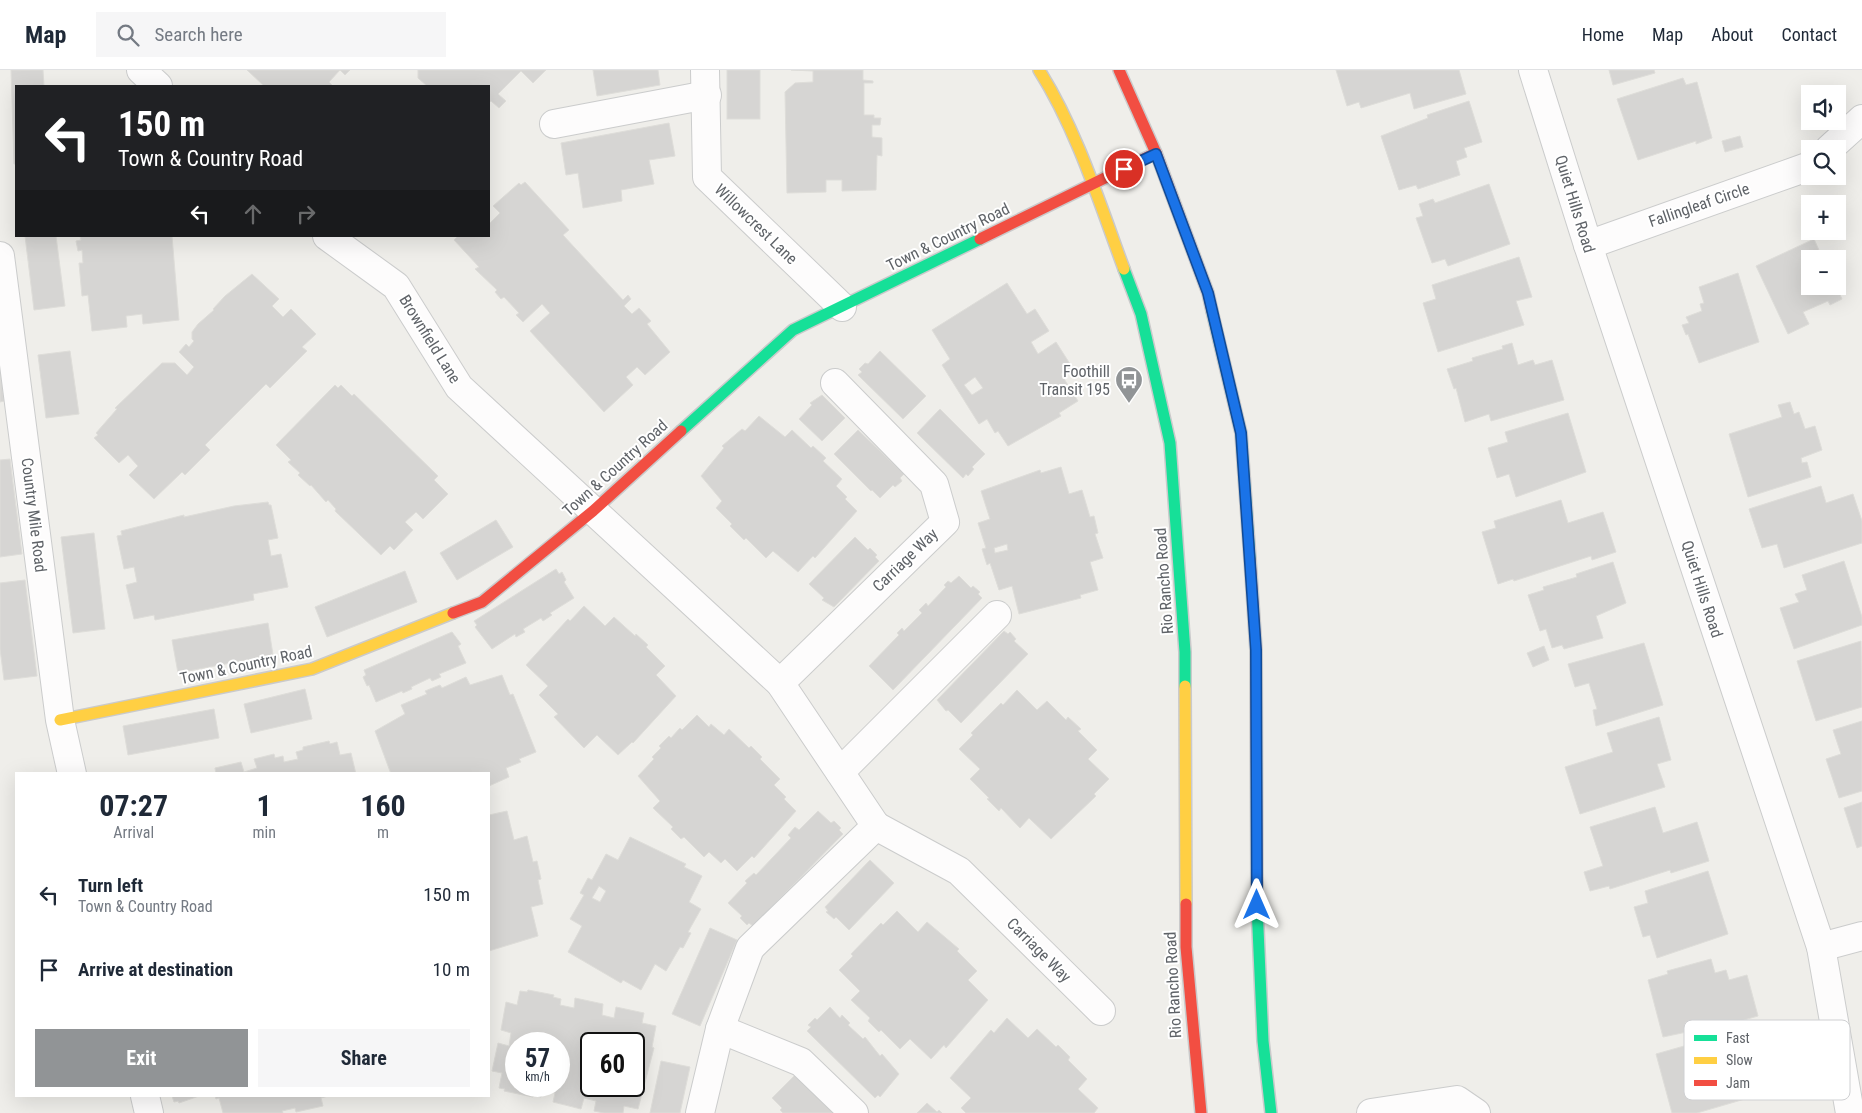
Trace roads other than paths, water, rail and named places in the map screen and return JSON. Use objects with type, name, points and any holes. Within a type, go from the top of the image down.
[{"type":"main road","name":"Rio Rancho Road","points":[[1039,70],[1052,90],[1092,184],[1140,314],[1170,443],[1185,652],[1186,947],[1201,1113]]},
{"type":"main road","points":[[1120,70],[1156,154],[1208,293],[1241,433],[1256,650],[1257,944],[1263,1041],[1271,1113]]},
{"type":"main road","name":"Town & Country Road","points":[[60,720],[321,665],[482,602],[593,511],[793,330],[1156,154]]},
{"type":"street","points":[[141,70],[157,85]]},
{"type":"street","name":"Quiet Hills Road","points":[[1533,70],[1588,245],[1821,947],[1834,1020]]},
{"type":"street","name":"Willowcrest Lane","points":[[554,124],[706,82],[707,177],[842,307]]},
{"type":"street","points":[[1839,140],[1862,119]]},
{"type":"street","name":"Fallingleaf Circle","points":[[1588,245],[1801,169]]},
{"type":"street","name":"Brownfield Lane","points":[[328,237],[396,286],[459,387],[593,511]]},
{"type":"street","name":"Country Mile Road","points":[[0,256],[60,720],[72,772]]},
{"type":"street","name":"Carriage Way","points":[[780,684],[945,522],[934,484],[835,383]]},
{"type":"street","name":"Carriage Way","points":[[593,511],[780,684],[876,826],[959,871],[1101,1010]]},
{"type":"street","points":[[840,772],[997,614]]},
{"type":"street","points":[[700,1113],[720,1029],[750,948],[876,826]]},
{"type":"street","points":[[1821,947],[1862,936]]},
{"type":"street","points":[[720,1029],[801,1062],[854,1113]]},
{"type":"street","points":[[145,1097],[149,1113]]},
{"type":"street","points":[[1371,1113],[1457,1100],[1476,1113]]},
{"type":"street","name":"Quiet Hills Road","points":[[1848,1100],[1850,1113]]},
{"type":"place","name":"Foothill Transit 195","points":[[1129,404]]}]
